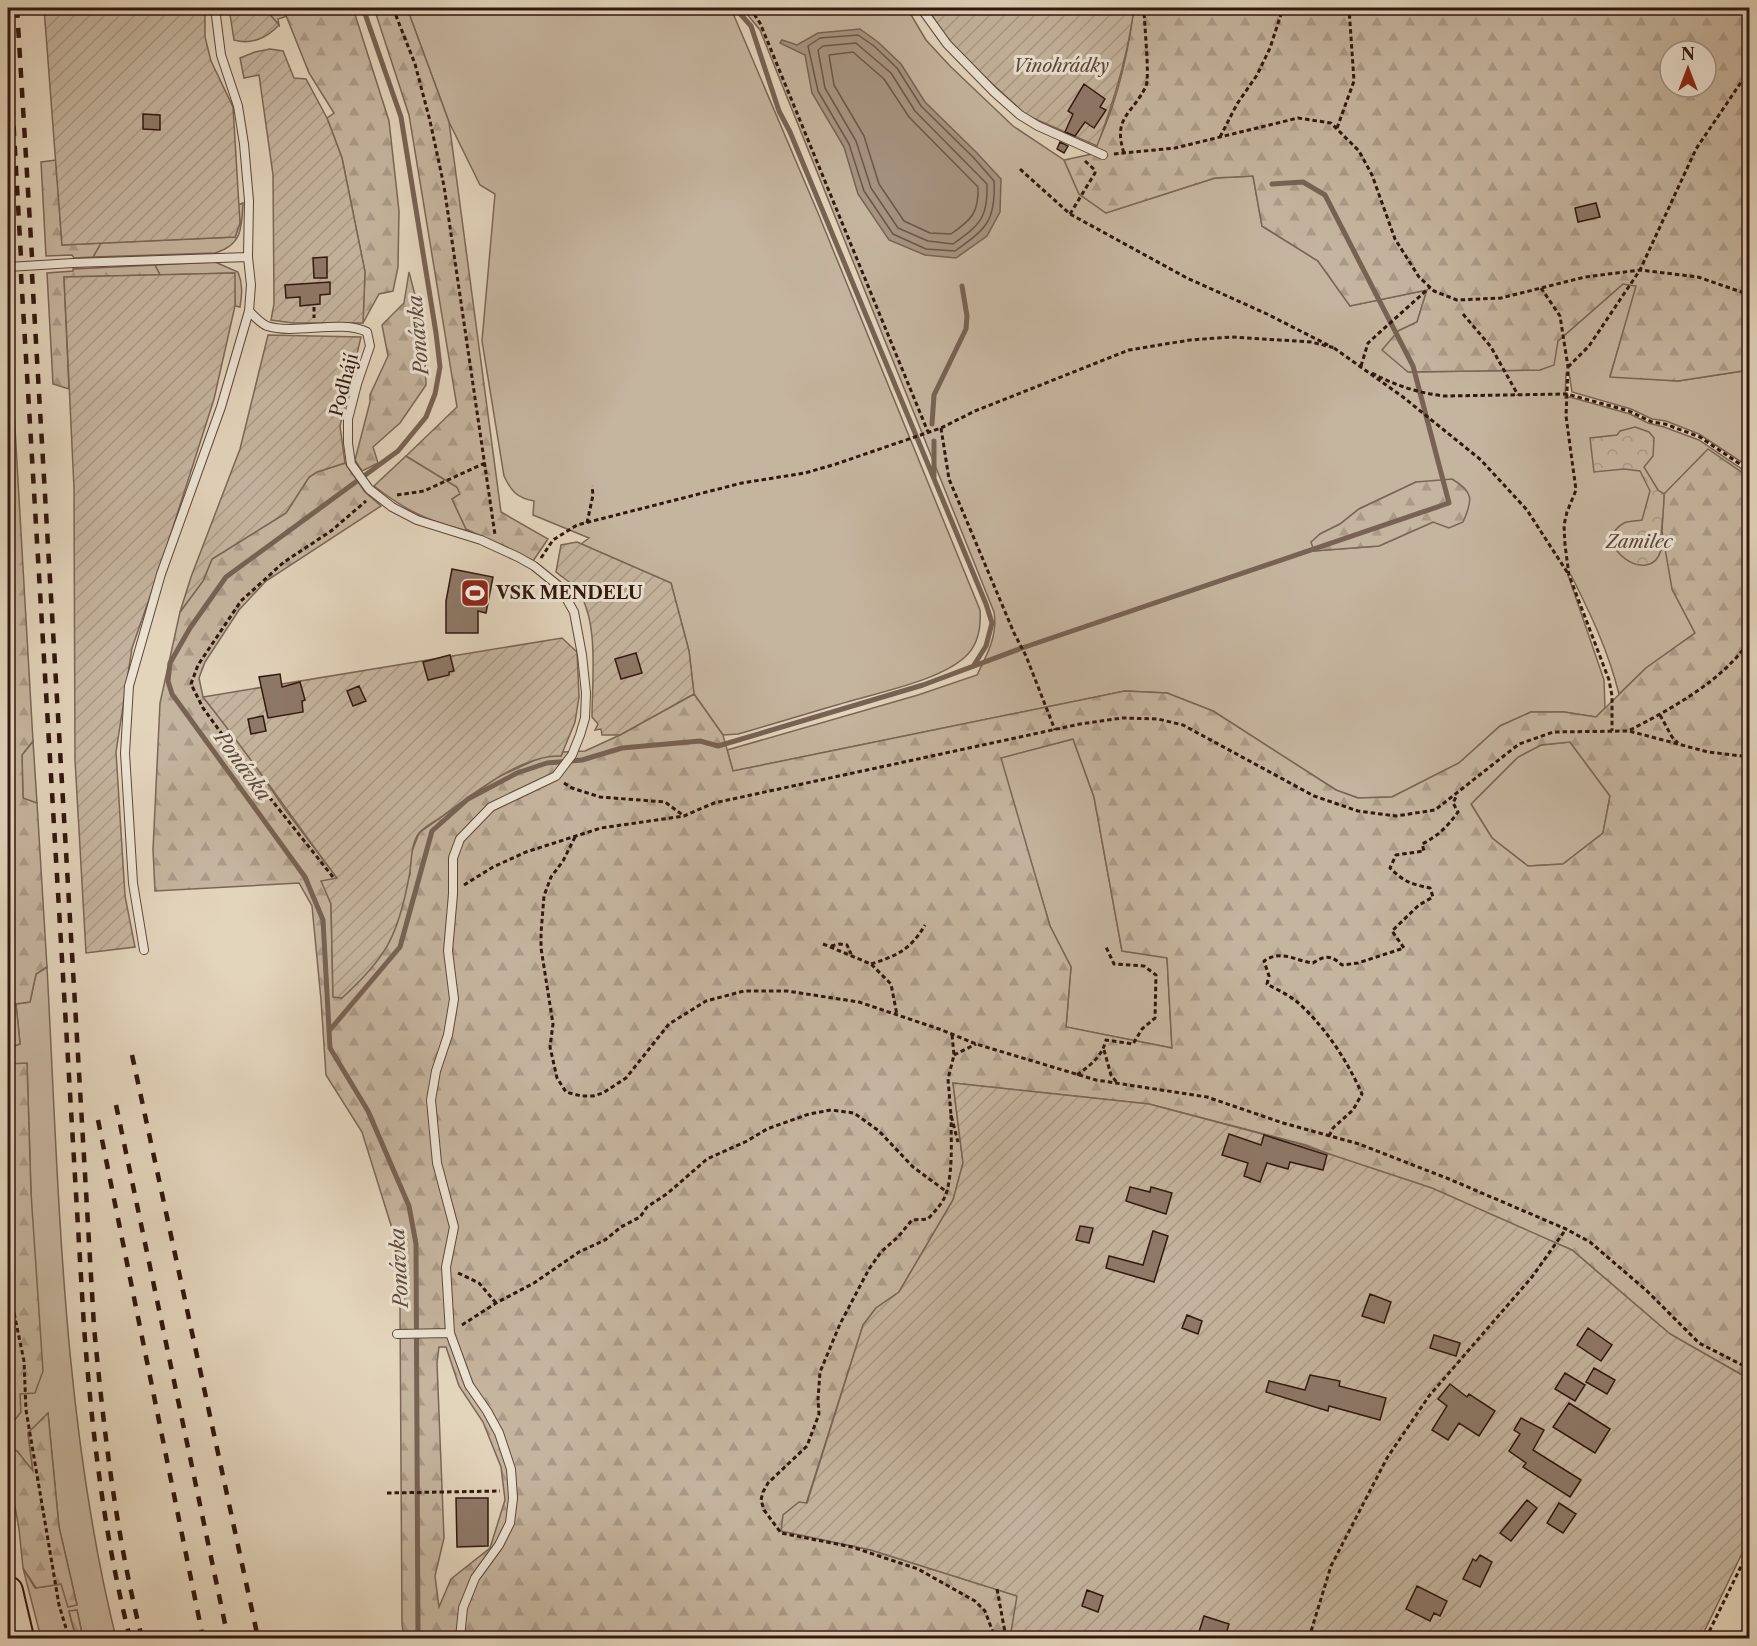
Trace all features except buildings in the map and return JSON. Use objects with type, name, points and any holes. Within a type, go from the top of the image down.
[{"type":"highway","points":[[8,1591],[19,1638]]},
{"type":"lane","points":[[144,950],[132,883],[124,753],[129,687],[161,574],[221,407],[249,311],[251,285],[248,257],[249,201],[244,144],[238,106],[221,54],[215,8]]},
{"type":"lane","points":[[921,8],[947,44],[1020,115],[1038,126],[1103,155]]},
{"type":"lane","points":[[8,267],[248,257]]},
{"type":"lane","name":"Podhájí","points":[[249,311],[267,326],[348,328],[367,332],[370,346],[348,419],[351,464],[374,493],[417,520],[496,547],[534,566],[560,587],[574,612],[586,693],[583,726],[572,754],[558,774]]},
{"type":"lane","points":[[460,1638],[463,1608],[474,1578],[499,1545],[510,1523],[513,1491],[511,1469],[499,1433],[469,1385],[450,1333],[446,1267],[454,1227],[437,1163],[431,1100],[436,1071],[448,1035],[454,999],[448,951],[453,894],[453,858],[460,839],[491,807],[558,774]]},
{"type":"lane","points":[[397,1334],[450,1333]]},
{"type":"path","points":[[393,8],[415,64],[444,186],[465,340],[493,513],[496,547]]},
{"type":"path","points":[[750,8],[760,23],[928,432]]},
{"type":"path","points":[[1124,153],[1119,138],[1120,128],[1146,86],[1148,75],[1144,8]]},
{"type":"path","points":[[1220,137],[1237,104],[1257,75],[1270,48],[1283,8]]},
{"type":"path","points":[[1337,128],[1354,81],[1349,8]]},
{"type":"path","points":[[1568,367],[1589,346],[1640,270],[1696,149],[1749,69]]},
{"type":"path","points":[[1103,155],[1175,148],[1298,118],[1330,123],[1359,151],[1372,176],[1395,238],[1419,277],[1434,291],[1457,300],[1501,298],[1585,277],[1640,270],[1698,277],[1749,295]]},
{"type":"path","points":[[1070,214],[1095,173],[1095,170],[1075,153],[1071,141]]},
{"type":"path","points":[[1020,169],[1070,214],[1187,278],[1268,314],[1335,348],[1403,397],[1481,460],[1527,510],[1569,575],[1610,680],[1612,731]]},
{"type":"path","points":[[1360,366],[1368,343],[1430,287]]},
{"type":"path","points":[[1541,288],[1560,315],[1568,367],[1566,416],[1576,490],[1564,525],[1564,545],[1569,575]]},
{"type":"path","points":[[1463,314],[1491,347],[1518,395]]},
{"type":"path","points":[[534,566],[553,540],[577,525],[742,483],[805,473],[869,454],[941,428],[975,411],[1129,350],[1190,340],[1232,337],[1295,340],[1335,348]]},
{"type":"path","points":[[1360,366],[1387,381],[1425,394],[1444,396],[1567,394],[1629,411],[1652,422],[1665,424],[1700,437],[1749,471]]},
{"type":"path","points":[[941,428],[949,479],[1014,633],[1026,656],[1055,730]]},
{"type":"path","points":[[333,877],[242,762],[203,708],[191,684],[198,665],[241,601],[285,562],[330,531],[374,493],[424,491],[485,463]]},
{"type":"path","points":[[587,523],[593,495],[592,486]]},
{"type":"path","points":[[1629,731],[1660,715],[1723,672],[1749,640]]},
{"type":"path","points":[[1660,715],[1672,737],[1680,744]]},
{"type":"path","points":[[453,894],[493,867],[526,852],[601,828],[684,816],[714,803],[1080,724],[1122,718],[1158,719],[1183,725],[1314,796],[1358,811],[1396,816],[1435,810],[1520,744],[1553,732],[1629,731],[1708,753],[1749,757]]},
{"type":"path","points":[[558,774],[572,788],[600,797],[664,802],[684,816]]},
{"type":"path","points":[[1329,1136],[1333,1128],[1353,1110],[1362,1094],[1353,1072],[1314,1020],[1295,1001],[1267,984],[1269,976],[1264,961],[1272,955],[1287,955],[1313,963],[1323,957],[1334,957],[1342,965],[1358,963],[1404,948],[1392,931],[1419,905],[1433,897],[1430,888],[1410,884],[1390,868],[1396,855],[1424,851],[1422,844],[1450,824],[1458,812],[1453,802],[1459,791]]},
{"type":"path","points":[[575,837],[563,861],[551,877],[544,896],[541,933],[541,948],[553,1024],[550,1047],[557,1078],[566,1092],[581,1096],[603,1093],[626,1078],[669,1024],[706,1001],[744,991],[787,991],[859,1002],[976,1044],[1077,1075],[1207,1097],[1283,1123],[1359,1144],[1449,1179],[1566,1229],[1590,1242],[1647,1291],[1699,1343],[1749,1369]]},
{"type":"path","points":[[871,964],[895,956],[916,940],[924,925]]},
{"type":"path","points":[[823,944],[871,964],[891,984],[897,1015]]},
{"type":"path","points":[[829,946],[847,945],[852,955]]},
{"type":"path","points":[[1106,947],[1114,964],[1144,966],[1156,975],[1155,1018],[1142,1029],[1134,1044],[1106,1040],[1104,1050],[1111,1075],[1118,1083]]},
{"type":"path","points":[[952,1035],[954,1055],[948,1079],[951,1115],[950,1172],[947,1192],[942,1203],[928,1219],[912,1220],[881,1252],[855,1292],[820,1372],[819,1414],[807,1446],[768,1483],[761,1500],[764,1510],[781,1533],[852,1547],[868,1554],[892,1559],[918,1569],[966,1595],[985,1611],[995,1638]]},
{"type":"path","points":[[954,1055],[976,1044]]},
{"type":"path","points":[[1077,1075],[1092,1064],[1104,1050]]},
{"type":"path","points":[[450,1333],[496,1303],[534,1283],[579,1252],[605,1240],[621,1227],[640,1217],[647,1207],[668,1194],[707,1159],[767,1129],[809,1114],[831,1110],[854,1113],[879,1131],[913,1167],[947,1192]]},
{"type":"path","points":[[951,1115],[958,1142]]},
{"type":"path","points":[[1309,1638],[1331,1566],[1387,1458],[1429,1396],[1532,1277],[1566,1229]]},
{"type":"path","points":[[446,1267],[479,1283],[496,1303]]},
{"type":"path","points":[[8,1284],[24,1361],[26,1410],[59,1605],[69,1638]]},
{"type":"path","points":[[387,1493],[513,1491]]},
{"type":"path","points":[[1706,1638],[1749,1548]]},
{"type":"path","points":[[997,1589],[1006,1638]]},
{"type":"green space","points":[[44,8],[205,8],[205,37],[211,61],[233,107],[240,223],[235,237],[62,245]]},
{"type":"green space","points":[[229,8],[264,8],[279,25],[269,34],[253,41],[234,40]]},
{"type":"green space","points":[[264,8],[283,8],[287,16],[278,19],[279,25]]},
{"type":"green space","points":[[283,8],[353,8],[389,121],[399,211],[398,267],[393,291],[379,294],[363,323],[365,272],[342,158],[327,118],[334,113],[309,73]]},
{"type":"green space","points":[[374,8],[407,8],[449,122],[501,512],[548,539],[533,561],[466,529],[452,499],[460,494],[457,487],[406,456],[457,407],[409,115]]},
{"type":"green space","points":[[407,8],[728,8],[732,11],[818,213],[980,610],[977,639],[968,654],[931,677],[898,688],[738,734],[723,735],[694,694],[689,651],[671,583],[581,544],[589,538],[533,515],[534,501],[515,493],[504,476],[482,341],[495,194],[480,185],[449,122]]},
{"type":"green space","points":[[742,8],[907,8],[926,40],[950,66],[1013,126],[1064,160],[1079,194],[1106,213],[1215,178],[1253,176],[1262,226],[1318,261],[1350,306],[1427,290],[1417,322],[1398,331],[1408,372],[1540,370],[1558,341],[1623,284],[1637,286],[1610,376],[1678,381],[1749,370],[1749,467],[1699,434],[1666,421],[1652,419],[1631,409],[1572,392],[1569,373],[1566,373],[1565,398],[1570,397],[1630,414],[1648,423],[1699,440],[1749,474],[1749,478],[1708,450],[1672,589],[1695,633],[1646,668],[1619,694],[1610,662],[1598,633],[1571,575],[1568,575],[1604,680],[1605,708],[1596,717],[1564,712],[1531,712],[1500,726],[1459,763],[1392,797],[1358,798],[1336,790],[1213,711],[1167,693],[1125,691],[733,771],[727,750],[918,695],[977,675],[991,645],[995,620],[994,612],[760,30]],"holes":[[[1416,482],[1433,522],[1379,546],[1314,551],[1320,534],[1340,524],[1359,509]]]},
{"type":"green space","name":"Vinohrádky","points":[[928,8],[1134,8],[1120,78],[1097,146],[1026,115],[958,52],[940,29]]},
{"type":"green space","points":[[1134,8],[1749,8],[1749,370],[1678,381],[1610,377],[1636,286],[1623,284],[1558,341],[1554,365],[1540,370],[1408,372],[1382,350],[1398,331],[1417,322],[1427,290],[1350,306],[1318,261],[1262,226],[1253,176],[1215,178],[1106,213],[1079,194],[1064,160],[1092,154],[1114,101],[1124,64]]},
{"type":"green space","points":[[270,49],[283,51],[294,78],[306,79],[327,118],[342,158],[365,272],[363,323],[293,323],[271,320],[274,304],[273,175],[259,75],[244,78],[240,58]]},
{"type":"green space","points":[[56,160],[62,245],[101,243],[93,257],[46,256],[41,162]]},
{"type":"green space","points":[[243,203],[239,234],[224,250],[215,253],[93,257],[101,243],[235,237],[240,223],[238,205]]},
{"type":"green space","points":[[215,262],[238,272],[242,289],[240,307],[235,306],[234,273],[160,275],[155,265]]},
{"type":"green space","points":[[155,265],[160,275],[64,277],[69,389],[53,384],[47,273],[73,271],[73,269]]},
{"type":"green space","points":[[409,272],[424,329],[426,385],[400,423],[373,447],[378,463],[362,471],[355,460],[370,395],[388,356],[382,325],[404,303]]},
{"type":"green space","points":[[235,273],[235,306],[214,399],[132,648],[116,752],[125,896],[135,947],[86,953],[75,760],[74,488],[64,277]]},
{"type":"green space","points":[[8,307],[33,741],[22,755],[23,798],[37,803],[47,967],[36,974],[30,1002],[16,1004],[20,1044],[8,1048]]},
{"type":"green space","points":[[268,335],[361,337],[340,426],[345,463],[309,477],[286,513],[212,559],[203,581],[180,612],[240,449]]},
{"type":"green space","name":"Zamilec","points":[[1635,427],[1649,432],[1654,438],[1653,456],[1644,467],[1658,490],[1664,494],[1661,550],[1655,561],[1646,565],[1635,564],[1625,559],[1617,551],[1613,541],[1615,532],[1624,523],[1642,520],[1650,491],[1640,471],[1624,469],[1594,472],[1590,438],[1617,435],[1620,431]]},
{"type":"green space","points":[[1708,449],[1750,478],[1749,1379],[1670,1334],[1572,1250],[1306,1145],[1149,1104],[953,1083],[963,1163],[953,1200],[899,1292],[876,1308],[863,1325],[806,1504],[781,1531],[871,1550],[1018,1596],[1010,1638],[404,1638],[402,1625],[400,1308],[395,1238],[362,1132],[326,1075],[312,906],[299,883],[155,891],[153,850],[160,703],[180,612],[203,581],[212,559],[286,513],[309,477],[345,463],[365,492],[381,506],[266,581],[239,610],[205,662],[199,678],[203,697],[240,743],[284,808],[338,879],[322,881],[331,904],[333,996],[342,998],[410,875],[411,854],[419,833],[498,777],[546,755],[561,756],[563,752],[585,751],[620,735],[694,694],[723,735],[733,771],[1125,691],[1167,693],[1213,711],[1336,790],[1358,798],[1392,797],[1459,763],[1500,726],[1531,712],[1564,712],[1596,717],[1646,668],[1695,633],[1672,589],[1662,531],[1664,494]],"holes":[[[1073,739],[1094,797],[1122,951],[1167,958],[1172,1048],[1066,1027],[1071,967],[1050,926],[1001,758]],[[1570,742],[1610,796],[1603,833],[1563,864],[1528,866],[1492,838],[1471,804],[1518,757],[1541,745]],[[439,1347],[446,1347],[459,1386],[483,1422],[501,1467],[505,1500],[490,1548],[451,1579],[439,1607],[435,1576],[444,1538],[437,1363]]]},
{"type":"green space","points":[[406,456],[457,487],[460,494],[452,499],[466,529],[476,533],[411,511],[374,486]]},
{"type":"green space","points":[[1452,479],[1464,488],[1470,497],[1469,508],[1463,522],[1449,528],[1433,522],[1379,546],[1314,551],[1311,542],[1359,509],[1416,482]]},
{"type":"green space","points":[[577,542],[671,583],[689,651],[694,694],[620,735],[602,735],[601,729],[595,730],[598,724],[592,717],[593,649],[588,614],[583,599],[575,587],[556,572],[561,545]]},
{"type":"green space","points":[[562,638],[577,652],[579,697],[575,722],[561,756],[531,761],[500,776],[419,833],[413,849],[405,897],[395,931],[388,945],[380,958],[357,984],[342,998],[333,997],[331,904],[321,881],[337,878],[203,697]]},
{"type":"green space","points":[[1073,739],[1094,797],[1122,951],[1167,957],[1172,1048],[1066,1027],[1071,967],[1050,926],[1000,758]]},
{"type":"green space","points":[[33,741],[37,803],[23,799],[22,755]]},
{"type":"green space","points":[[1570,742],[1610,796],[1603,833],[1563,864],[1528,866],[1492,838],[1471,804],[1518,757],[1541,745]]},
{"type":"green space","points":[[47,967],[60,1220],[74,1389],[84,1472],[98,1555],[116,1638],[83,1638],[77,1610],[69,1612],[76,1638],[41,1638],[23,1568],[35,1588],[61,1584],[77,1605],[59,1527],[48,1414],[28,1433],[33,1473],[17,1451],[8,1448],[8,1424],[10,1425],[20,1393],[31,1193],[27,1064],[8,1064],[8,1048],[20,1044],[16,1004],[30,1002],[36,974]]},
{"type":"green space","points":[[27,1063],[31,1193],[43,1371],[35,1393],[20,1394],[21,1412],[10,1426],[8,1424],[8,1064]]},
{"type":"green space","points":[[953,1083],[1149,1104],[1296,1143],[1432,1188],[1572,1250],[1670,1334],[1749,1379],[1749,1539],[1701,1638],[1010,1638],[1017,1596],[871,1550],[781,1531],[783,1515],[799,1502],[807,1503],[863,1325],[876,1308],[899,1292],[953,1200],[963,1163]]},
{"type":"green space","points":[[48,1413],[59,1527],[77,1605],[68,1607],[61,1584],[36,1588],[23,1568],[19,1529],[8,1468],[8,1448],[17,1451],[33,1471],[28,1433]]},
{"type":"green space","points":[[77,1610],[83,1638],[76,1638],[69,1611]]},
{"type":"water","points":[[860,29],[901,64],[925,102],[1001,179],[1000,212],[987,236],[956,258],[925,255],[889,240],[858,194],[844,147],[812,93],[805,55],[780,43],[782,40],[797,45],[818,33]]},
{"type":"waterway","name":"Ponávka","points":[[363,8],[401,117],[436,333],[440,367],[435,394],[426,417],[398,451],[226,577],[190,628],[170,663],[168,681],[172,694],[305,877],[323,920],[330,1048],[368,1111],[409,1206],[416,1244],[418,1638]]},
{"type":"waterway","points":[[735,8],[751,26],[779,111],[790,132],[986,604],[992,623],[986,646],[974,665]]},
{"type":"waterway","points":[[329,1031],[400,947],[432,831],[468,799],[517,773],[547,763],[582,760],[622,748],[700,741],[718,746],[923,685],[1022,648],[1449,503],[1413,366],[1325,195],[1303,182],[1272,184]]},
{"type":"waterway","points":[[932,424],[934,395],[966,329],[967,316],[962,286]]},
{"type":"waterway","points":[[934,441],[934,478]]},
{"type":"railway","points":[[17,8],[32,257]]},
{"type":"railway","points":[[8,26],[21,258]]},
{"type":"railway","points":[[21,274],[84,1327],[100,1484],[113,1561],[130,1638]]},
{"type":"railway","points":[[32,274],[94,1327],[112,1484],[125,1561],[142,1638]]},
{"type":"railway","points":[[132,1055],[258,1638]]},
{"type":"railway","points":[[116,1105],[228,1638]]},
{"type":"railway","points":[[98,1120],[203,1638]]},
{"type":"place","name":"VSK MENDELU","points":[[475,593]]}]
